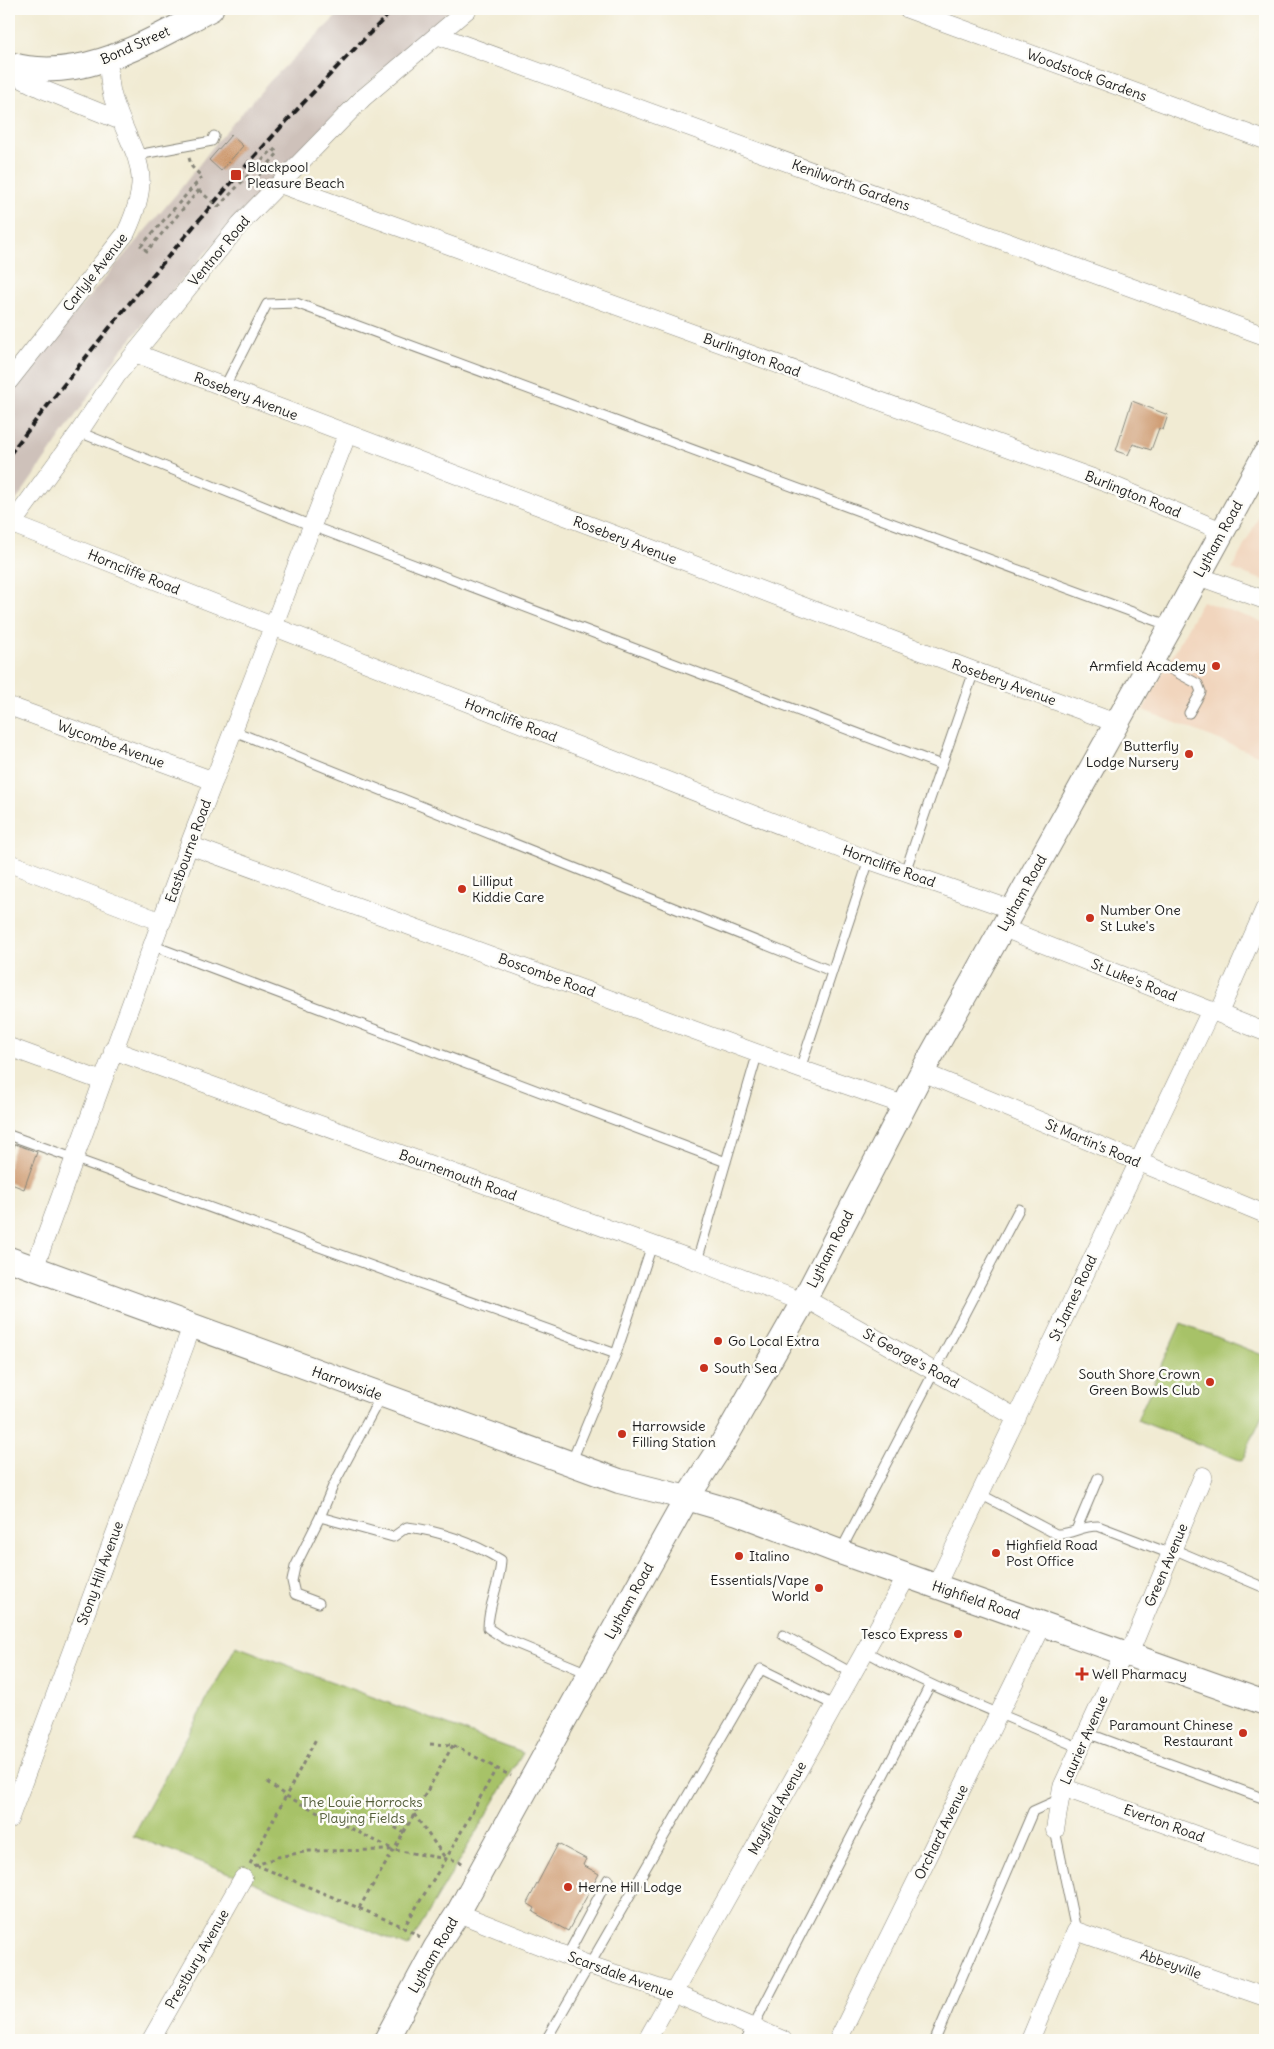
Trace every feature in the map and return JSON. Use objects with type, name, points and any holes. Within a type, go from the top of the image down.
[{"type":"main road","name":"Bond Street","points":[[12,74],[84,67],[108,59],[211,9]]},
{"type":"main road","name":"Lytham Road","points":[[386,2040],[436,1947],[458,1913],[588,1673],[687,1498],[722,1444],[803,1300],[922,1072],[1265,454]]},
{"type":"main road","name":"Harrowside","points":[[9,1259],[570,1464],[619,1481],[687,1498]]},
{"type":"main road","name":"Highfield Road","points":[[687,1498],[738,1513],[840,1552],[1265,1703]]},
{"type":"street","name":"Ventnor Road","points":[[10,526],[80,432],[117,376],[240,224],[363,98],[468,9]]},
{"type":"street","name":"Woodstock Gardens","points":[[908,9],[1265,140]]},
{"type":"street","name":"Kenilworth Gardens","points":[[437,35],[1265,336]]},
{"type":"street","name":"Carlyle Avenue","points":[[9,381],[126,233],[137,210],[141,172],[137,155],[121,121],[112,95],[108,59]]},
{"type":"street","points":[[12,74],[42,89],[121,121]]},
{"type":"street","name":"Burlington Road","points":[[280,184],[1112,485],[1222,531]]},
{"type":"street","name":"Rosebery Avenue","points":[[135,353],[347,435],[1116,723]]},
{"type":"street","name":"Eastbourne Road","points":[[34,1269],[102,1081],[154,946],[189,845],[347,435]]},
{"type":"street","name":"Horncliffe Road","points":[[10,526],[869,860],[905,872],[1008,919]]},
{"type":"street","points":[[1198,576],[1265,600]]},
{"type":"street","name":"Wycombe Avenue","points":[[9,706],[214,781]]},
{"type":"street","name":"Boscombe Road","points":[[189,845],[904,1106]]},
{"type":"street","points":[[9,863],[162,922]]},
{"type":"street","name":"St James Road","points":[[936,1586],[1137,1162],[1215,1012],[1265,908]]},
{"type":"street","name":"St Luke's Road","points":[[1008,919],[1215,1012],[1265,1032]]},
{"type":"street","points":[[9,1047],[102,1081]]},
{"type":"street","name":"Bournemouth Road","points":[[114,1050],[803,1300]]},
{"type":"street","name":"St Martin's Road","points":[[922,1072],[1265,1214]]},
{"type":"street","name":"St George's Road","points":[[803,1300],[1017,1418]]},
{"type":"street","name":"Stony Hill Avenue","points":[[9,1820],[192,1326]]},
{"type":"street","name":"Green Avenue","points":[[1126,1653],[1172,1552],[1203,1476]]},
{"type":"street","name":"Mayfield Avenue","points":[[647,2040],[907,1576]]},
{"type":"street","name":"Orchard Avenue","points":[[838,2040],[1043,1624]]},
{"type":"street","name":"Laurier Avenue","points":[[1055,1830],[1061,1793],[1083,1740],[1126,1653]]},
{"type":"street","name":"Everton Road","points":[[1061,1793],[1265,1860]]},
{"type":"street","name":"Prestbury Avenue","points":[[150,2040],[243,1878]]},
{"type":"street","name":"Scarsdale Avenue","points":[[458,1913],[588,1965],[673,1993],[749,2034],[783,2040]]},
{"type":"street","points":[[1030,2040],[1076,1931]]},
{"type":"street","name":"Abbeyville","points":[[1076,1931],[1265,1997]]},
{"type":"lane","points":[[137,155],[212,141],[214,136]]},
{"type":"lane","points":[[224,388],[267,304],[296,303],[1171,626]]},
{"type":"lane","points":[[80,432],[312,526],[941,765]]},
{"type":"lane","points":[[1152,659],[1198,684],[1201,692],[1189,713]]},
{"type":"lane","points":[[905,872],[974,671]]},
{"type":"lane","points":[[234,731],[831,971]]},
{"type":"lane","points":[[800,1069],[869,860]]},
{"type":"lane","points":[[154,946],[726,1162]]},
{"type":"lane","points":[[697,1261],[758,1052]]},
{"type":"lane","points":[[9,1135],[616,1354]]},
{"type":"lane","points":[[840,1552],[1019,1209]]},
{"type":"lane","points":[[570,1464],[616,1354],[652,1245]]},
{"type":"lane","points":[[319,1603],[296,1594],[292,1581],[295,1567],[381,1395]]},
{"type":"lane","points":[[1077,1528],[1098,1478]]},
{"type":"lane","points":[[980,1494],[1056,1534],[1068,1534],[1077,1528],[1098,1526],[1265,1587]]},
{"type":"lane","points":[[320,1516],[394,1538],[407,1528],[419,1529],[441,1534],[486,1551],[500,1560],[500,1577],[488,1615],[488,1628],[503,1638],[588,1673]]},
{"type":"lane","points":[[783,1635],[852,1673]]},
{"type":"lane","points":[[865,1651],[930,1686],[999,1712],[1265,1799]]},
{"type":"lane","points":[[546,2040],[588,1965],[610,1933],[761,1669],[834,1705]]},
{"type":"lane","points":[[749,2034],[930,1686]]},
{"type":"lane","points":[[934,2040],[1033,1811],[1061,1793]]},
{"type":"lane","points":[[1055,1830],[1076,1931]]},
{"type":"lane","points":[[567,1956],[608,1879]]},
{"type":"path","points":[[186,146],[192,167],[202,177],[141,246],[147,251],[199,190],[218,207],[273,149],[278,153],[246,190]]},
{"type":"path","points":[[243,1878],[317,1737]]},
{"type":"path","points":[[430,1744],[453,1745],[528,1785]]},
{"type":"path","points":[[359,1908],[404,1833],[453,1745]]},
{"type":"path","points":[[404,1927],[446,1859],[496,1768]]},
{"type":"path","points":[[267,1782],[286,1796],[394,1850]]},
{"type":"path","points":[[414,1814],[446,1859]]},
{"type":"path","points":[[388,1823],[404,1833]]},
{"type":"path","points":[[243,1878],[255,1865],[278,1857],[310,1852],[394,1850],[459,1862],[479,1874]]},
{"type":"path","points":[[255,1865],[404,1927],[436,1947]]},
{"type":"shaded area","points":[[344,9],[451,9],[352,97],[234,220],[119,353],[9,511],[9,398],[64,326],[178,192],[219,139],[271,80]]},
{"type":"shaded area","points":[[1265,505],[1265,581],[1232,569]]},
{"type":"shaded area","name":"Armfield Academy","points":[[1202,601],[1265,623],[1265,758],[1143,710]]},
{"type":"green space","name":"South Shore Crown Green Bowls Club","points":[[1181,1323],[1265,1356],[1265,1409],[1242,1461],[1137,1420]]},
{"type":"green space","name":"The Louie Horrocks Playing Fields","points":[[236,1646],[523,1753],[408,1947],[243,1878],[133,1836]]},
{"type":"building","points":[[231,135],[243,146],[221,171],[209,160]]},
{"type":"building","points":[[1132,401],[1168,415],[1163,430],[1159,428],[1151,450],[1133,444],[1128,455],[1116,451]]},
{"type":"building","points":[[15,1144],[37,1152],[24,1189],[9,1183],[9,1162]]},
{"type":"building","name":"Herne Hill Lodge","points":[[558,1844],[586,1859],[583,1865],[599,1874],[568,1931],[533,1912],[535,1908],[527,1903]]},
{"type":"railway","points":[[9,455],[100,339],[242,170],[394,9]]},
{"type":"place","name":"Blackpool Pleasure Beach","points":[[236,175]]},
{"type":"place","name":"Armfield Academy","points":[[1216,666]]},
{"type":"place","name":"Butterfly Lodge Nursery","points":[[1189,754]]},
{"type":"place","name":"Lilliput Kiddie Care","points":[[462,889]]},
{"type":"place","name":"Number One St Luke's","points":[[1090,918]]},
{"type":"place","name":"Go Local Extra","points":[[718,1341]]},
{"type":"place","name":"South Sea","points":[[704,1368]]},
{"type":"place","name":"South Shore Crown Green Bowls Club","points":[[1210,1382]]},
{"type":"place","name":"Harrowside Filling Station","points":[[622,1434]]},
{"type":"place","name":"Highfield Road Post Office","points":[[996,1553]]},
{"type":"place","name":"Italino","points":[[739,1556]]},
{"type":"place","name":"Essentials/Vape World","points":[[819,1588]]},
{"type":"place","name":"Tesco Express","points":[[958,1634]]},
{"type":"place","name":"Well Pharmacy","points":[[1082,1674]]},
{"type":"place","name":"Paramount Chinese Restaurant","points":[[1243,1733]]},
{"type":"place","name":"Herne Hill Lodge","points":[[568,1887]]}]
